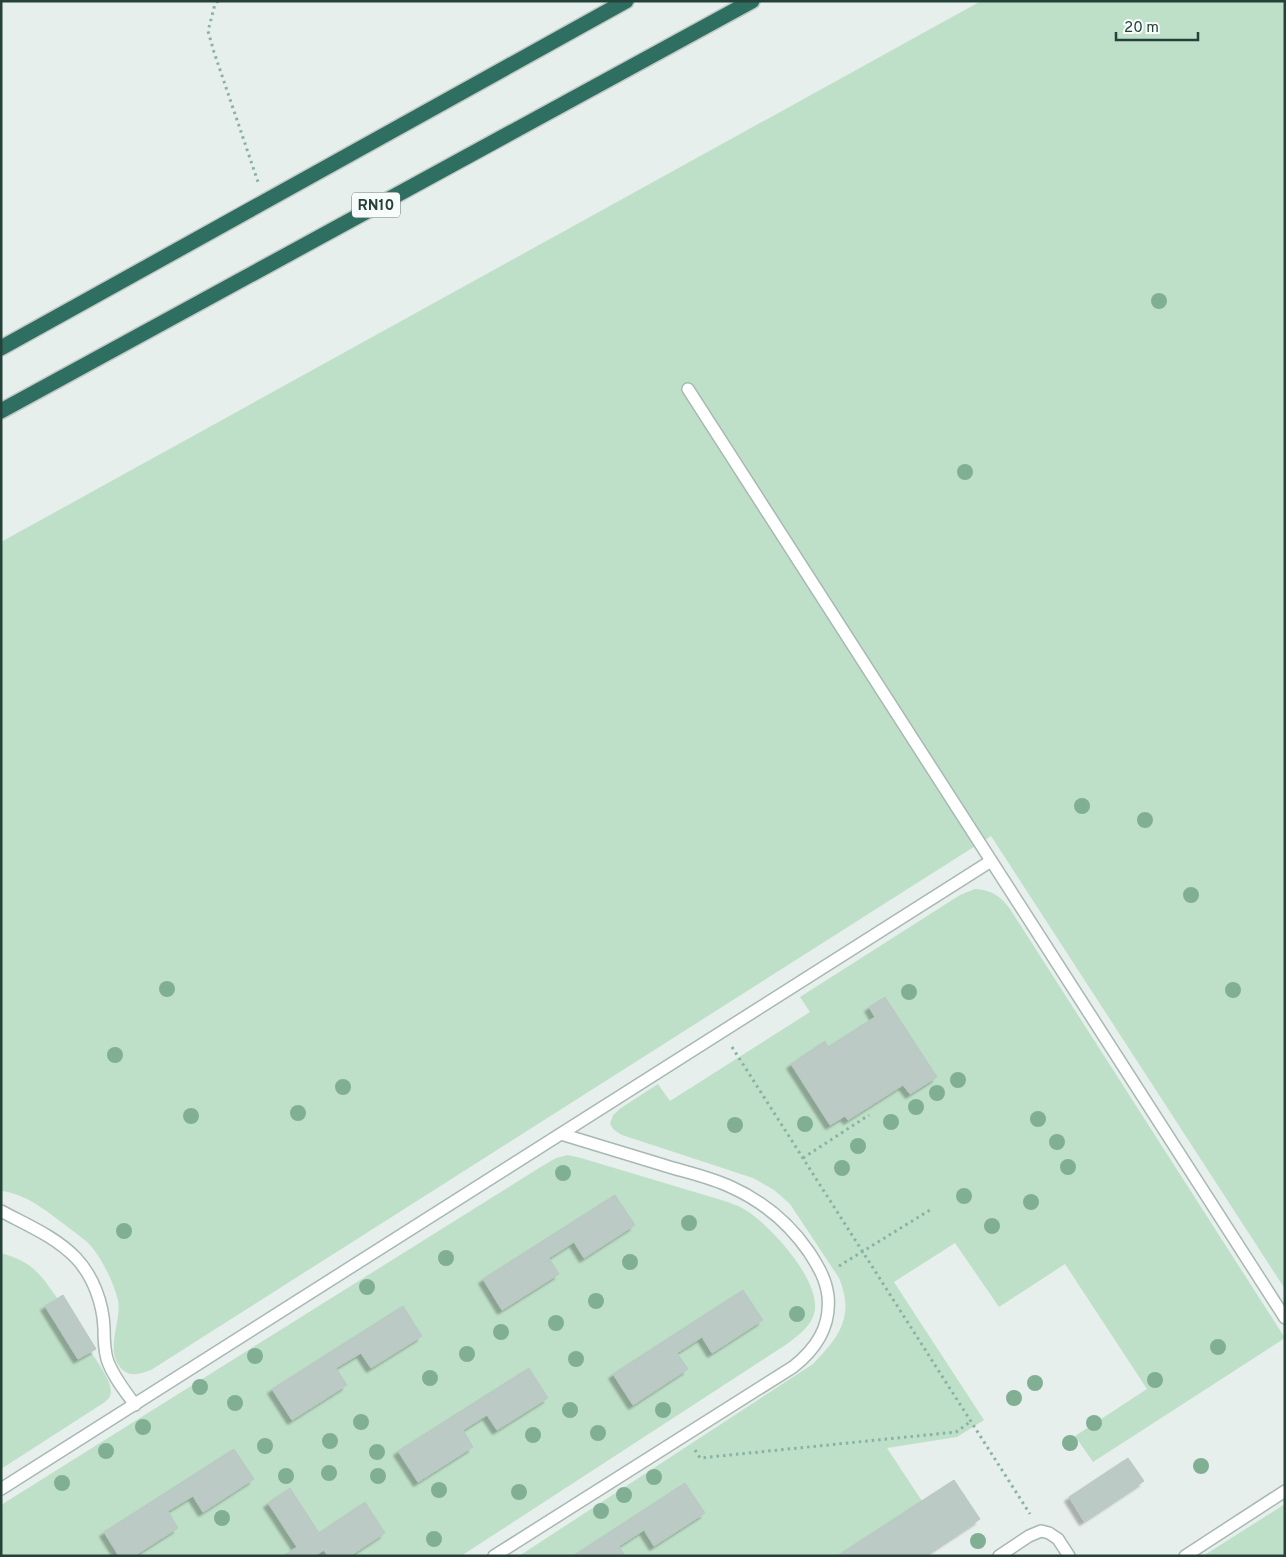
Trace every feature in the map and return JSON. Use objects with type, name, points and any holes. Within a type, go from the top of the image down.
[{"type":"highway","points":[[1,348],[626,1]]},
{"type":"highway","name":"RN10","points":[[1,411],[752,1]]},
{"type":"lane","points":[[688,389],[1285,1318]]},
{"type":"lane","points":[[1,1489],[991,861]]},
{"type":"lane","points":[[494,1556],[793,1366],[815,1346],[823,1333],[827,1319],[829,1304],[823,1276],[805,1246],[793,1231],[771,1211],[730,1186],[561,1134]]},
{"type":"lane","points":[[1,1211],[58,1242],[77,1258],[91,1279],[100,1302],[104,1327],[103,1345],[107,1361],[135,1405]]},
{"type":"lane","points":[[1185,1556],[1285,1491]]},
{"type":"lane","points":[[999,1556],[1029,1536],[1041,1531],[1049,1533],[1058,1540],[1069,1556]]},
{"type":"path","points":[[218,1],[208,32],[265,201]]},
{"type":"path","points":[[723,1031],[1041,1531]]},
{"type":"path","points":[[803,1158],[869,1114]]},
{"type":"path","points":[[823,1276],[930,1210]]},
{"type":"path","points":[[685,1435],[700,1458],[956,1432],[970,1422]]},
{"type":"green space","points":[[981,1],[1285,1],[1285,1289],[991,836],[151,1370],[138,1374],[127,1373],[120,1367],[114,1351],[119,1308],[118,1300],[103,1265],[91,1246],[39,1206],[20,1196],[1,1191],[1,542]]},
{"type":"green space","points":[[975,889],[995,894],[1010,909],[1285,1338],[1093,1462],[1075,1436],[1147,1389],[1065,1264],[999,1307],[955,1243],[894,1282],[984,1420],[957,1437],[887,1448],[922,1501],[837,1556],[519,1556],[813,1364],[837,1335],[845,1315],[844,1292],[839,1278],[790,1204],[774,1190],[753,1178],[622,1135],[614,1130],[610,1124],[613,1115],[658,1084],[670,1101],[810,1012],[800,997],[960,895]]},
{"type":"green space","points":[[568,1155],[728,1202],[753,1215],[765,1225],[789,1252],[809,1282],[814,1296],[815,1309],[808,1325],[787,1344],[461,1556],[1,1556],[1,1505],[539,1168],[556,1158]]},
{"type":"green space","points":[[1,1253],[28,1264],[45,1281],[57,1298],[45,1306],[78,1359],[91,1352],[105,1373],[111,1391],[110,1397],[105,1402],[1,1469]]},
{"type":"green space","points":[[1285,1504],[1285,1556],[1203,1556]]},
{"type":"building","points":[[885,997],[937,1077],[910,1094],[903,1085],[848,1120],[845,1116],[830,1125],[791,1064],[825,1041],[828,1047],[875,1017],[869,1007]]},
{"type":"building","points":[[615,1195],[635,1225],[584,1258],[574,1242],[549,1258],[559,1274],[502,1310],[483,1279]]},
{"type":"building","points":[[743,1290],[763,1320],[712,1353],[702,1337],[677,1353],[688,1369],[633,1405],[613,1374]]},
{"type":"building","points":[[63,1295],[96,1349],[78,1359],[45,1306]]},
{"type":"building","points":[[403,1306],[422,1336],[371,1368],[361,1353],[336,1368],[347,1385],[292,1420],[272,1389]]},
{"type":"building","points":[[529,1368],[548,1398],[497,1430],[487,1415],[463,1430],[473,1447],[418,1482],[398,1451]]},
{"type":"building","points":[[234,1449],[254,1479],[203,1512],[193,1496],[168,1511],[178,1528],[134,1556],[119,1556],[104,1532]]},
{"type":"building","points":[[1128,1458],[1144,1481],[1084,1521],[1069,1497]]},
{"type":"building","points":[[954,1480],[980,1519],[924,1556],[837,1556]]},
{"type":"building","points":[[685,1483],[705,1513],[654,1546],[644,1530],[619,1546],[625,1556],[573,1556]]},
{"type":"building","points":[[290,1488],[319,1533],[365,1502],[385,1533],[350,1556],[328,1556],[324,1550],[314,1556],[283,1556],[297,1547],[268,1503]]}]
